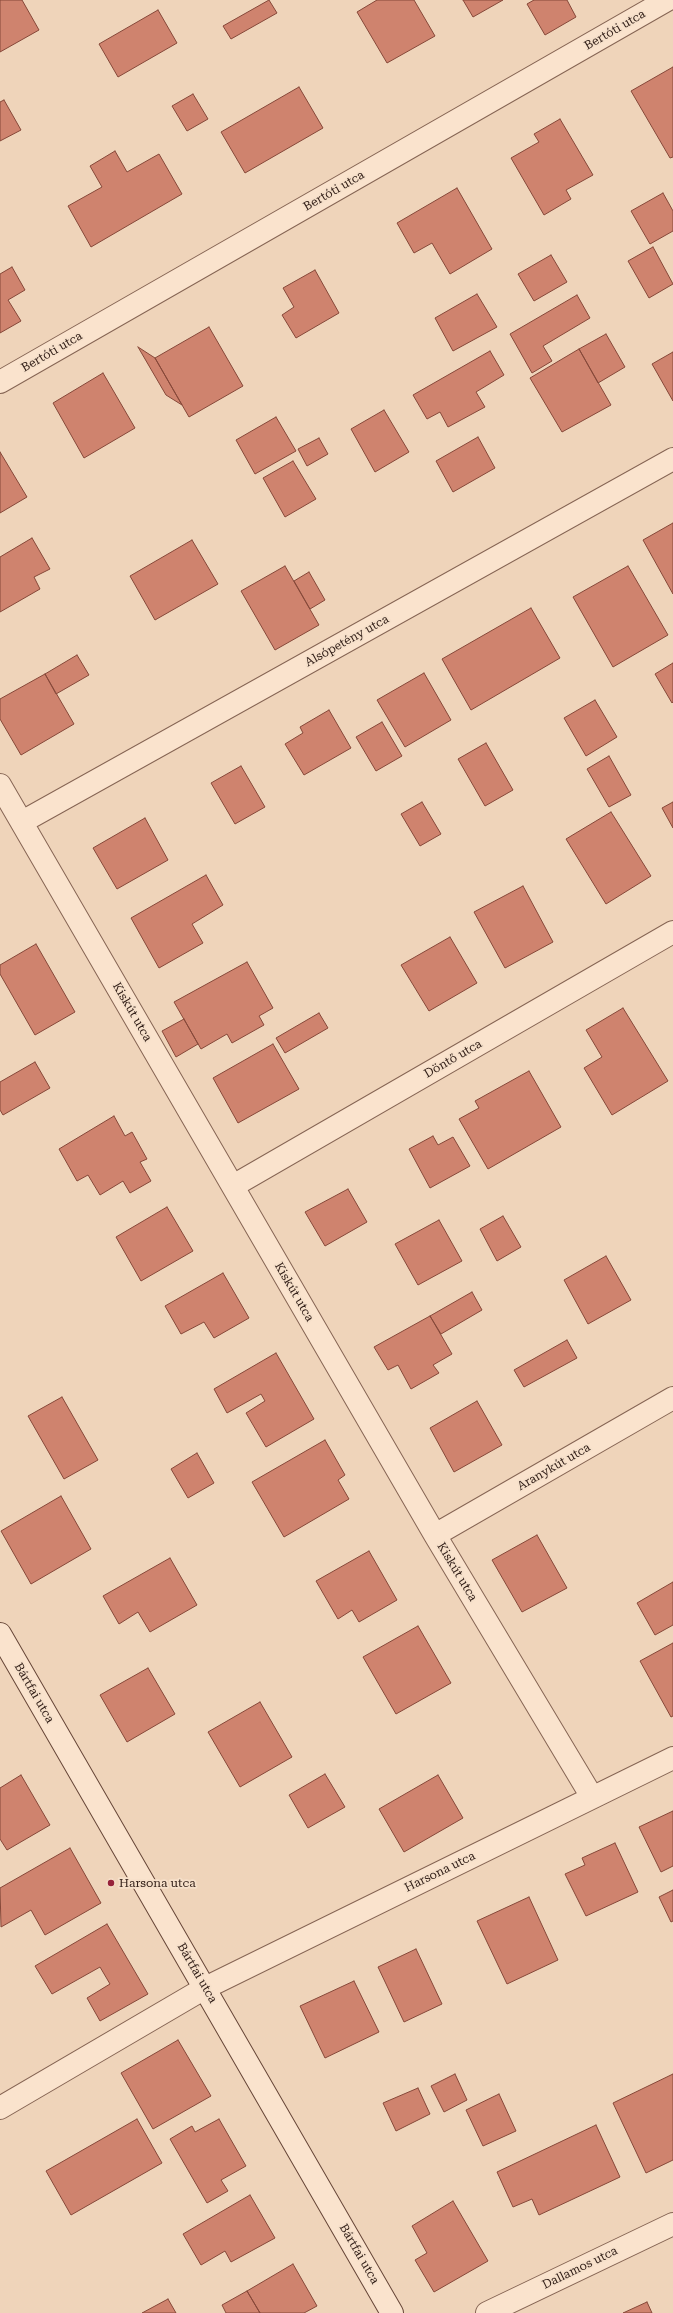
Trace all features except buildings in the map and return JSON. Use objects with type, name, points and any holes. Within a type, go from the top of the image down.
[{"type":"street","name":"Bertóti utca","points":[[0,382],[667,0]]},
{"type":"street","name":"Alsópetény utca","points":[[22,822],[673,459]]},
{"type":"street","name":"Kiskút utca","points":[[0,786],[435,1535],[592,1797]]},
{"type":"street","name":"Döntő utca","points":[[233,1186],[673,932]]},
{"type":"street","name":"Aranykút utca","points":[[435,1535],[673,1398]]},
{"type":"street","name":"Bártfai utca","points":[[0,1634],[392,2313]]},
{"type":"street","name":"Harsona utca","points":[[0,2108],[205,1988],[673,1758]]},
{"type":"street","name":"Dallamos utca","points":[[487,2313],[673,2224]]},
{"type":"place","name":"Harsona utca","points":[[111,1883]]}]
